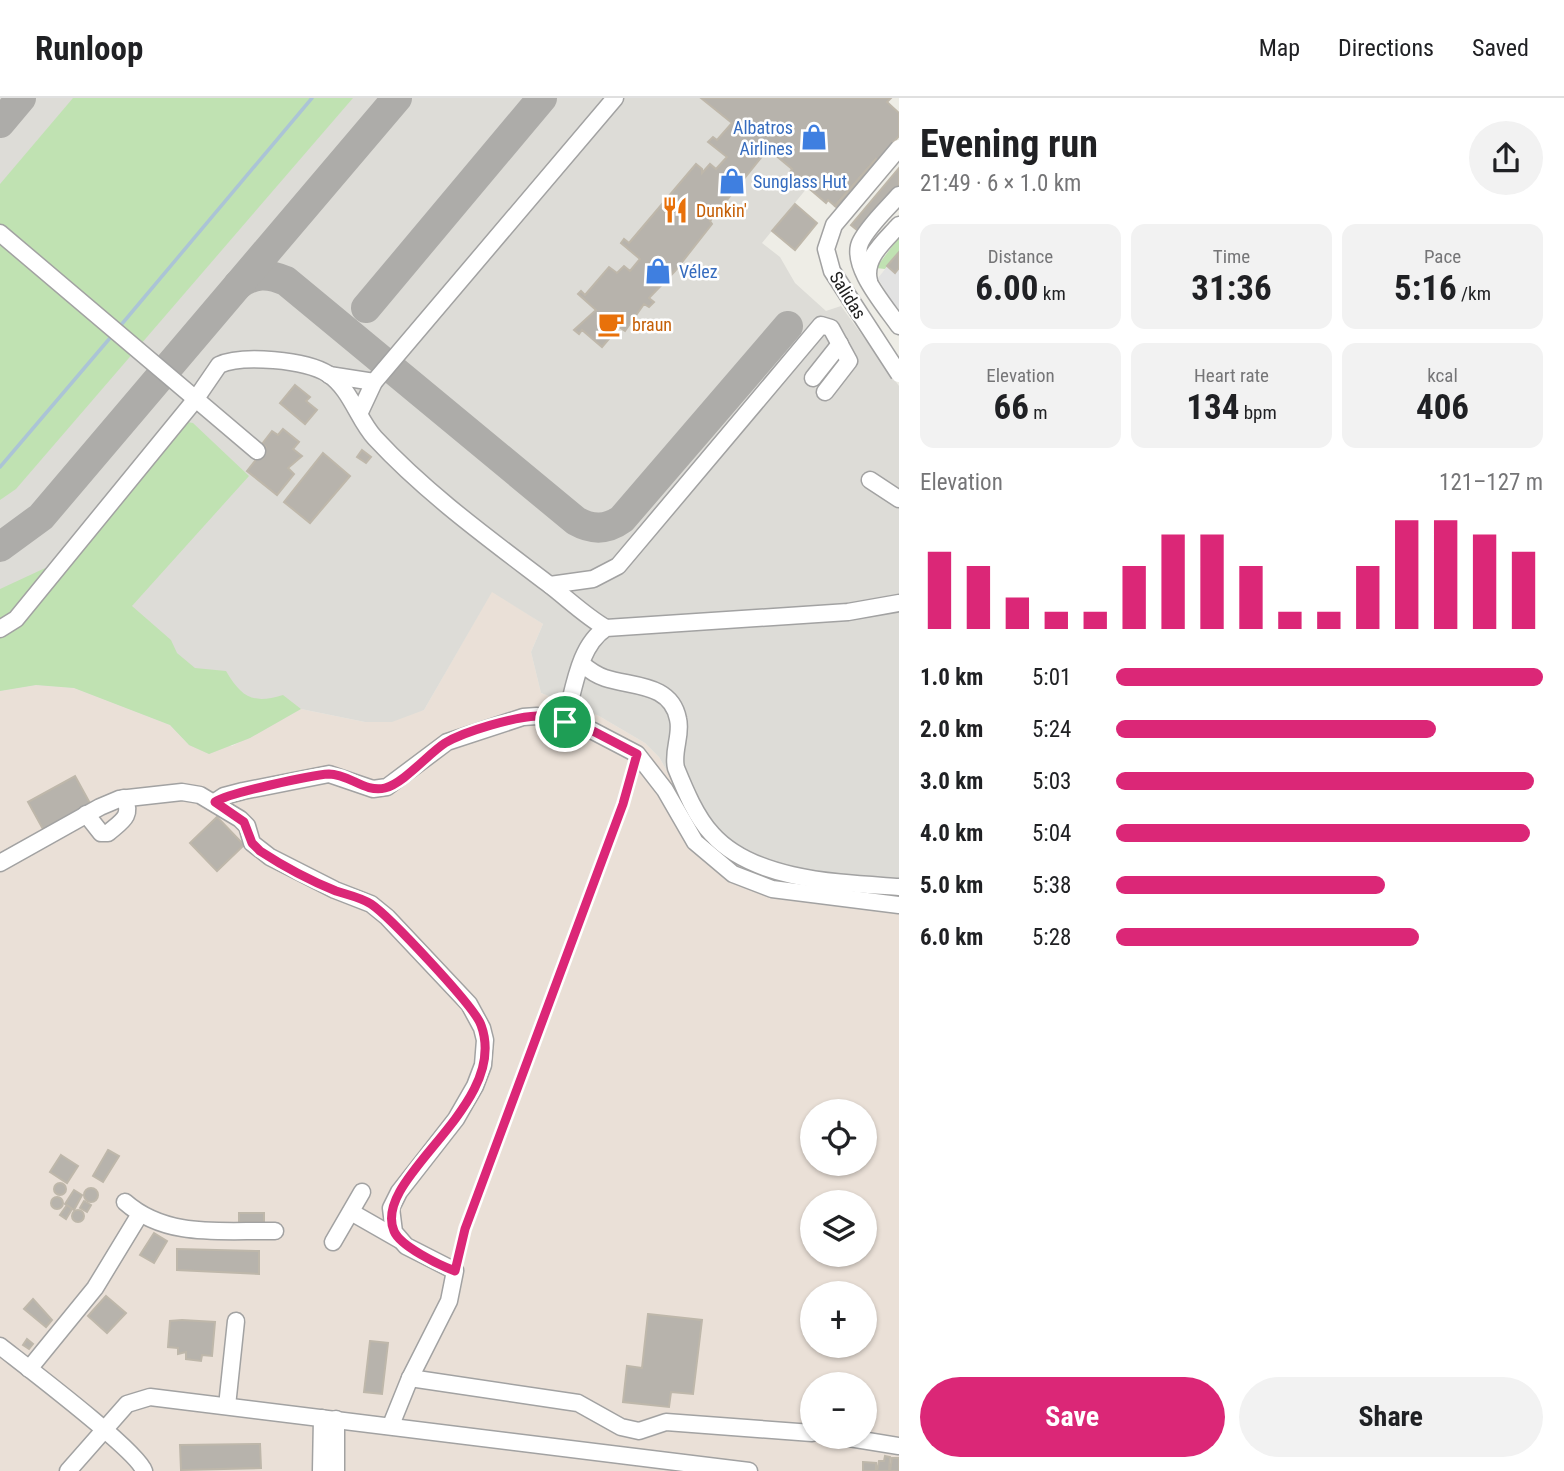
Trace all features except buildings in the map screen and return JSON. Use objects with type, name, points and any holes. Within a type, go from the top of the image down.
[{"type":"street","points":[[360,412],[374,382],[615,98]]},
{"type":"street","name":"Salidas","points":[[899,148],[834,225],[826,249],[832,271],[899,374]]},
{"type":"street","points":[[899,195],[859,244],[858,259],[869,282],[899,326]]},
{"type":"street","points":[[869,282],[867,272],[871,259],[899,225]]},
{"type":"street","points":[[0,233],[257,452]]},
{"type":"street","points":[[550,585],[593,579],[618,566],[817,327],[828,326],[841,344],[848,364],[825,392]]},
{"type":"street","points":[[813,379],[841,344]]},
{"type":"street","points":[[0,629],[16,619],[195,400],[219,365],[225,362],[288,361],[329,374],[374,382]]},
{"type":"street","points":[[329,374],[360,412],[375,438],[417,478],[490,541],[607,628]]},
{"type":"street","points":[[870,480],[899,499]]},
{"type":"street","points":[[565,722],[590,642],[607,628],[848,612],[899,603]]},
{"type":"street","points":[[582,664],[605,678],[652,688],[667,700],[678,719],[673,758],[676,768],[705,826],[732,851],[803,877],[899,887]]},
{"type":"street","points":[[215,802],[224,796],[243,791],[329,774],[373,789],[387,788],[447,742],[523,717],[537,716],[565,722],[616,741],[637,754],[666,790],[695,842],[733,874],[772,889],[899,905]]},
{"type":"street","points":[[0,863],[86,814],[124,798],[183,792],[215,802],[244,822],[252,843],[260,851],[379,911],[469,1004],[480,1021],[485,1052],[480,1076],[456,1119],[394,1200],[391,1222],[400,1240]]},
{"type":"street","points":[[86,814],[101,833],[108,833],[128,816],[129,808],[124,798]]},
{"type":"street","points":[[333,1242],[362,1192]]},
{"type":"street","points":[[125,1202],[140,1214],[183,1230],[275,1231]]},
{"type":"street","points":[[351,1212],[455,1271],[449,1301],[410,1378],[391,1425]]},
{"type":"street","points":[[29,1369],[94,1288],[140,1214]]},
{"type":"street","points":[[227,1406],[236,1321]]},
{"type":"street","points":[[0,1346],[104,1430],[141,1463],[145,1471]]},
{"type":"street","points":[[410,1378],[578,1403],[621,1427],[639,1431],[666,1422],[800,1432]]},
{"type":"street","points":[[68,1471],[127,1404],[137,1398],[149,1397],[749,1471]]},
{"type":"street","points":[[321,1471],[329,1418]]},
{"type":"street","points":[[329,1418],[336,1471]]},
{"type":"street","points":[[877,1442],[899,1446]]},
{"type":"path","points":[[455,1271],[465,1229],[623,804],[637,754]]},
{"type":"shaded area","points":[[0,98],[891,98],[887,103],[899,113],[899,136],[888,149],[835,206],[829,201],[826,203],[807,188],[762,243],[780,257],[795,283],[826,311],[841,306],[899,386],[899,893],[749,866],[701,842],[698,839],[697,823],[659,757],[645,743],[599,716],[541,693],[531,652],[543,624],[492,592],[424,710],[392,722],[365,722],[301,709],[250,738],[209,754],[189,745],[170,725],[74,688],[36,685],[0,691]]},
{"type":"shaded area","points":[[899,252],[899,315],[878,278]]},
{"type":"shaded area","points":[[492,591],[543,624],[531,652],[541,693],[599,716],[645,743],[659,757],[697,823],[698,839],[899,893],[899,1471],[0,1471],[0,691],[36,685],[74,688],[170,725],[189,745],[232,746],[301,709],[365,722],[424,710]]},
{"type":"green space","points":[[73,98],[353,98],[16,489],[0,500],[0,184]]},
{"type":"green space","points":[[899,237],[899,252],[885,269],[876,268]]},
{"type":"green space","points":[[187,422],[193,423],[249,476],[132,606],[171,640],[177,653],[195,668],[226,671],[237,687],[249,697],[264,699],[283,695],[301,709],[250,738],[209,754],[189,745],[170,725],[74,688],[36,685],[0,691],[0,589],[56,563]]},
{"type":"waterway","points":[[121,325],[312,98]]},
{"type":"waterway","points":[[0,467],[110,338]]},
{"type":"taxiway","points":[[0,123],[21,98]]},
{"type":"taxiway","points":[[0,547],[41,517],[397,98]]},
{"type":"taxiway","points":[[366,308],[542,98]]},
{"type":"taxiway","points":[[238,285],[250,278],[261,276],[286,281],[576,521],[594,527],[605,527],[622,519],[788,326]]},
{"type":"place","name":"Albatros Airlines","points":[[814,137]]},
{"type":"place","name":"Sunglass Hut","points":[[732,181]]},
{"type":"place","name":"Dunkin'","points":[[675,210]]},
{"type":"place","name":"Vélez","points":[[658,271]]},
{"type":"place","name":"braun","points":[[611,324]]},
{"type":"route","points":[[537,716],[565,722],[616,741],[637,754],[623,804],[465,1229],[455,1271],[406,1246],[394,1232],[391,1208],[399,1192],[456,1119],[480,1076],[485,1040],[477,1014],[387,917],[371,904],[335,890],[260,851],[252,843],[244,822],[215,802],[224,796],[243,791],[329,774],[373,789],[387,788],[447,742],[523,717],[537,716]]}]
